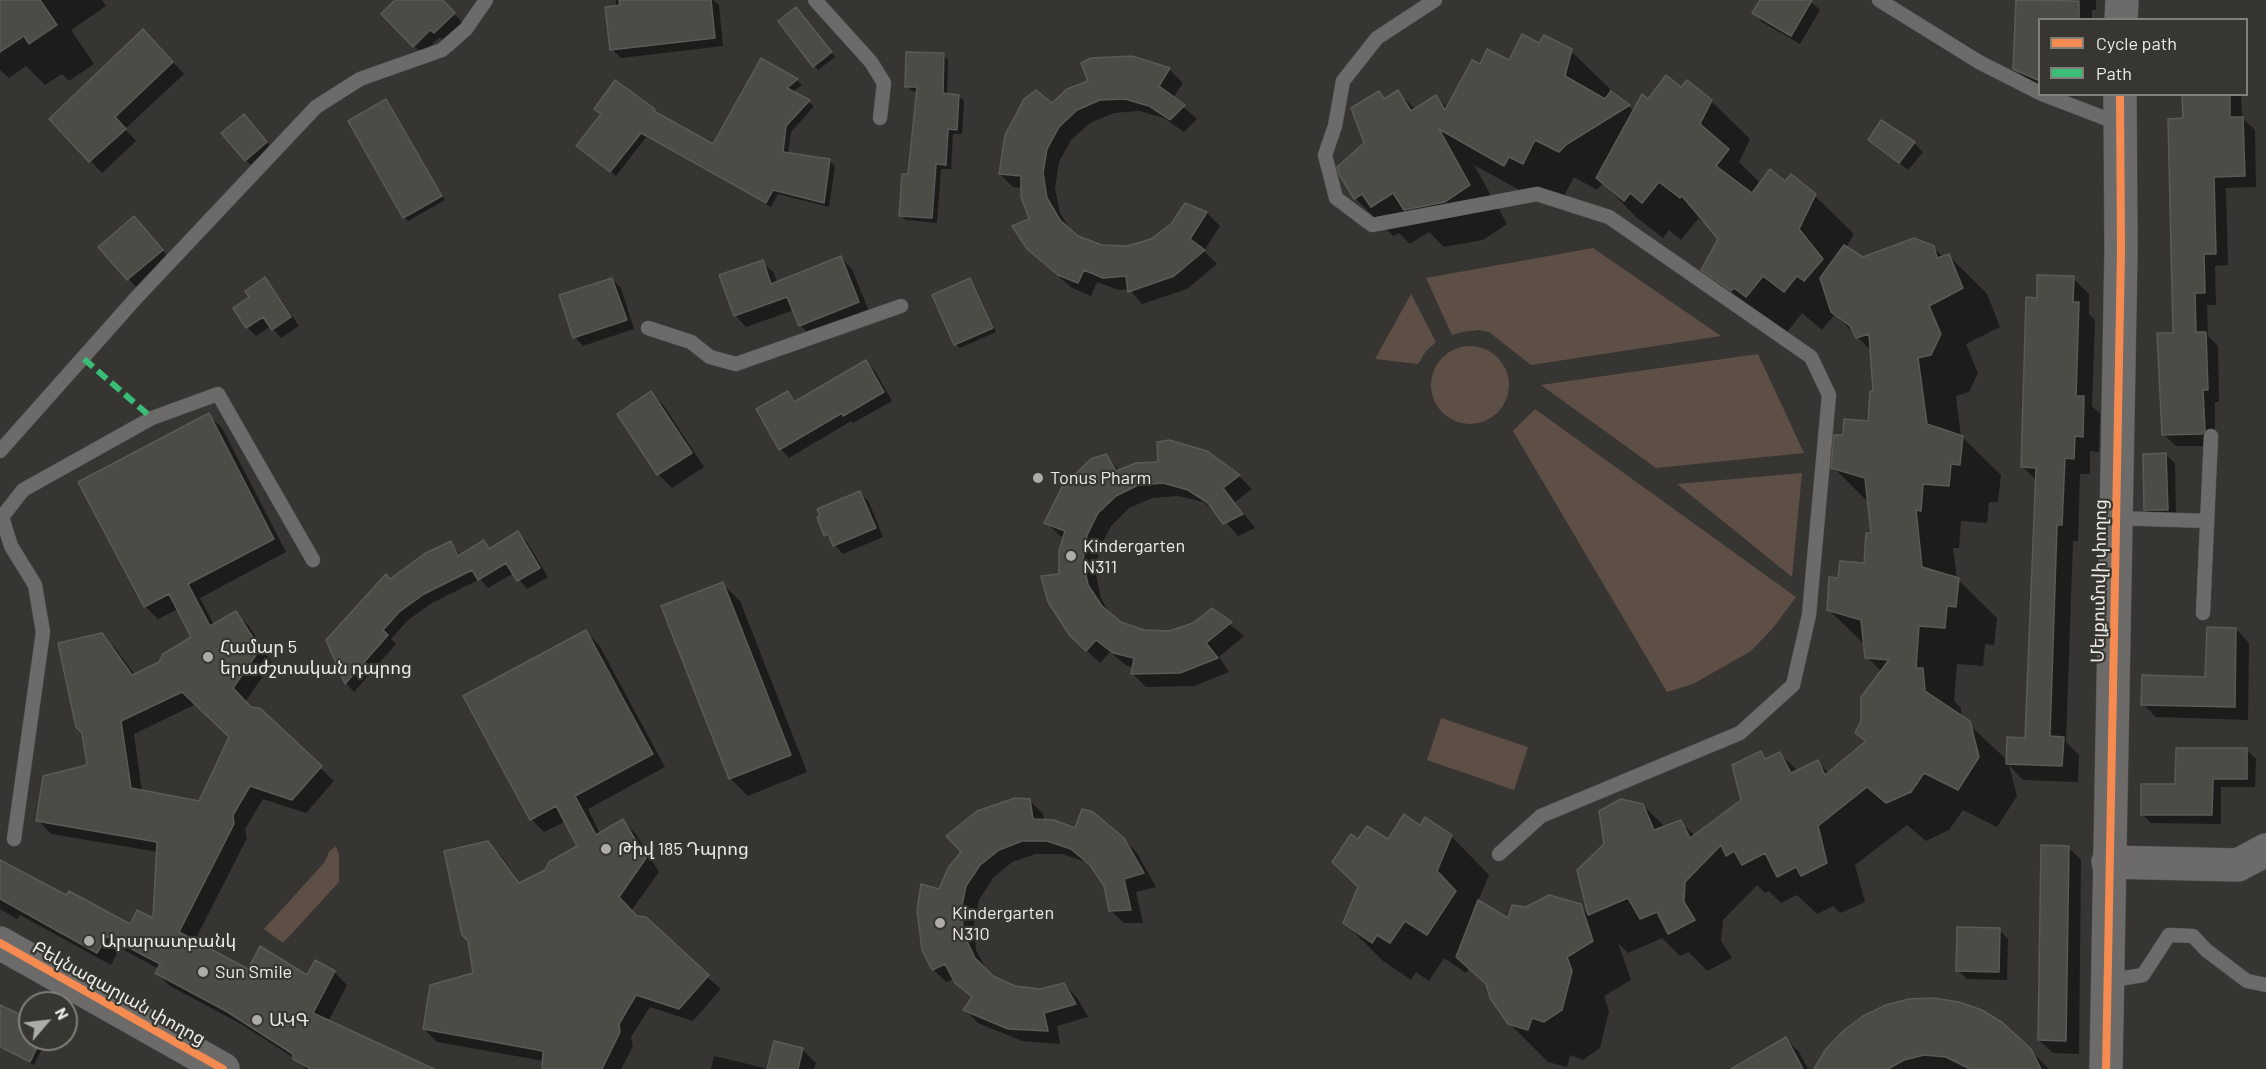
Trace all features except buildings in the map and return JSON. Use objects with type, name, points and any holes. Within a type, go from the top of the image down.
[{"type":"street","points":[[2121,18],[2122,0]]},
{"type":"street","name":"Մելքումովի փողոց","points":[[2106,1069],[2121,238],[2120,109]]},
{"type":"street","points":[[2109,862],[2238,865],[2266,850]]},
{"type":"street","name":"Բեկնազարյան փողոց","points":[[0,943],[224,1069]]},
{"type":"street","name":"Բեկնազարյան փողոց","points":[[0,954],[202,1069]]},
{"type":"lane","points":[[0,452],[136,298],[316,107],[360,79],[442,50],[466,28],[486,0]]},
{"type":"lane","points":[[815,0],[871,62],[884,83],[880,118]]},
{"type":"lane","points":[[1435,0],[1377,38],[1343,81],[1335,126],[1326,155],[1336,198],[1372,225],[1537,194],[1609,217],[1811,357],[1829,395],[1809,615],[1793,685],[1740,733],[1541,816],[1499,854]]},
{"type":"lane","points":[[1879,0],[1979,62],[2038,92]]},
{"type":"lane","points":[[2052,96],[2120,109]]},
{"type":"lane","points":[[648,328],[691,342],[710,357],[736,364],[901,306]]},
{"type":"lane","points":[[14,839],[43,632],[35,585],[11,546],[2,517],[23,490],[153,418],[218,394],[313,560]]},
{"type":"lane","points":[[2203,613],[2211,436]]},
{"type":"lane","points":[[2115,518],[2207,521]]},
{"type":"lane","points":[[2107,981],[2142,975],[2169,935],[2193,936],[2206,950],[2247,981],[2266,985]]},
{"type":"shaded area","points":[[1593,248],[1721,336],[1531,365],[1489,332],[1479,330],[1452,335],[1426,278]]},
{"type":"shaded area","points":[[1411,294],[1436,342],[1426,351],[1418,364],[1375,359]]},
{"type":"shaded area","points":[[1470,346],[1485,349],[1502,363],[1509,385],[1506,400],[1492,417],[1470,424],[1455,421],[1438,407],[1431,385],[1434,370],[1448,353]]},
{"type":"shaded area","points":[[1758,354],[1804,453],[1656,468],[1541,385]]},
{"type":"shaded area","points":[[1535,409],[1796,597],[1773,628],[1751,651],[1693,684],[1667,692],[1513,431]]},
{"type":"shaded area","points":[[1802,473],[1792,577],[1677,484]]},
{"type":"shaded area","points":[[1441,718],[1528,747],[1514,790],[1427,760]]},
{"type":"shaded area","points":[[336,846],[339,855],[339,882],[283,943],[264,929],[324,863],[329,852]]},
{"type":"marked path","points":[[84,359],[152,418]]},
{"type":"cycle path","points":[[2106,1069],[2121,251],[2120,96]]},
{"type":"cycle path","points":[[0,943],[223,1069]]},
{"type":"place","name":"Tonus Pharm","points":[[1038,478]]},
{"type":"place","name":"Kindergarten N311","points":[[1071,556]]},
{"type":"place","name":"Համար 5 երաժշտական դպրոց","points":[[208,657]]},
{"type":"place","name":"Թիվ 185 Դպրոց","points":[[606,849]]},
{"type":"place","name":"Kindergarten N310","points":[[940,923]]},
{"type":"place","name":"Արարատբանկ","points":[[89,941]]},
{"type":"place","name":"Sun Smile","points":[[203,972]]},
{"type":"place","name":"ԱԿԳ","points":[[257,1020]]}]
